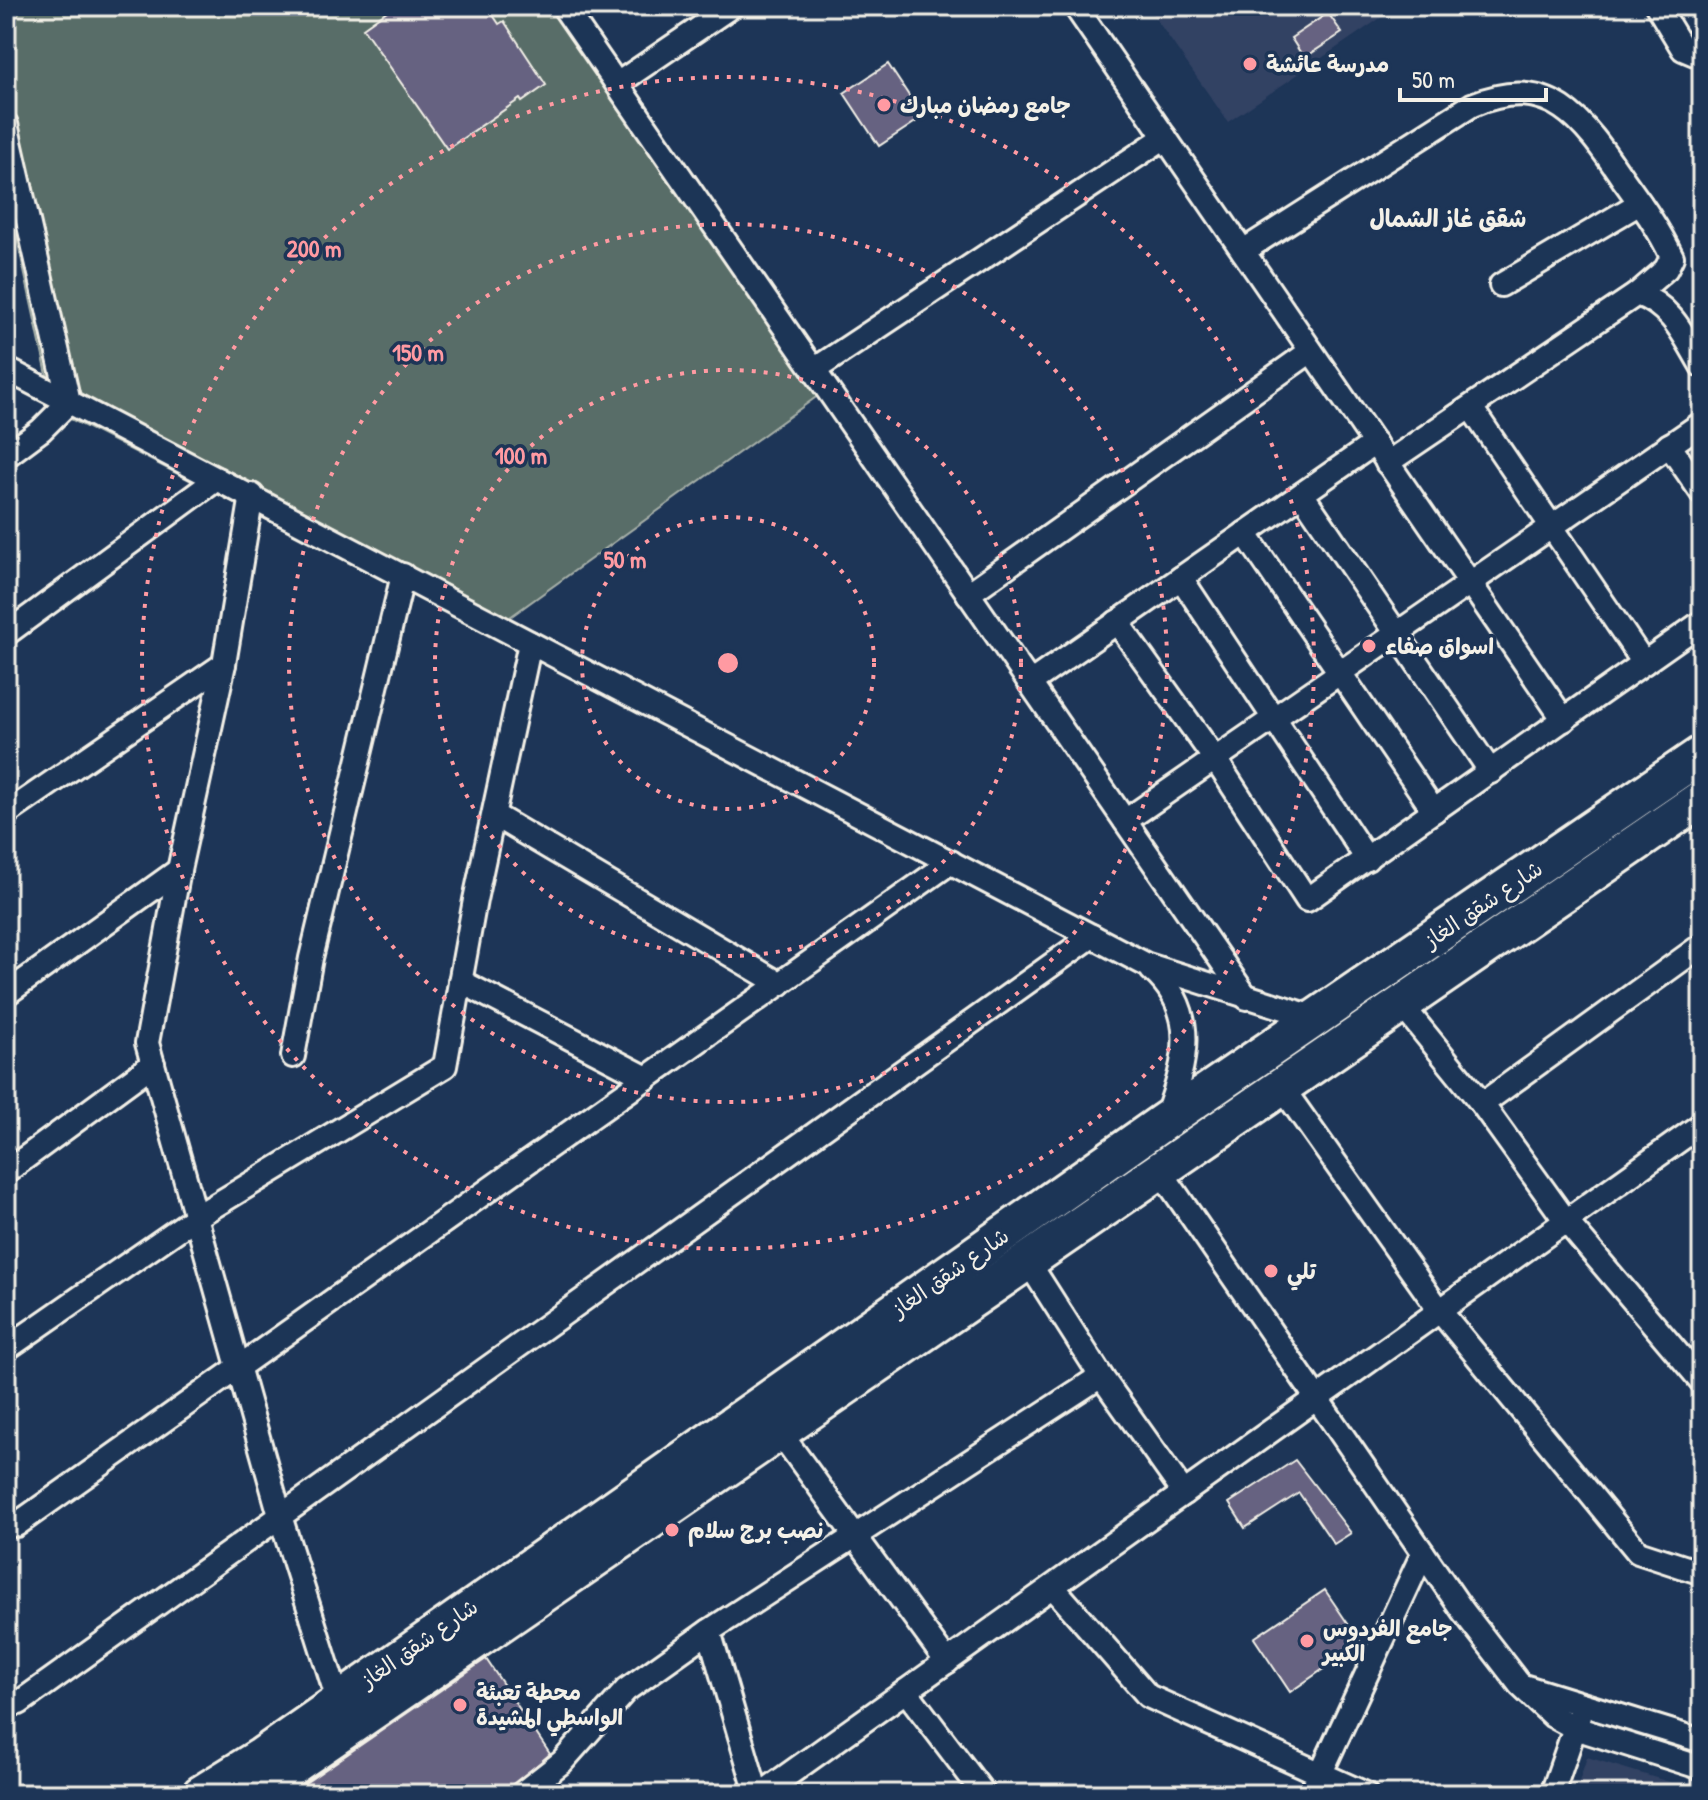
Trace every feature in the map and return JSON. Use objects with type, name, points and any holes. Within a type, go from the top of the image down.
[{"type":"main road","name":"شارع شقق الغاز","points":[[252,1794],[778,1430],[929,1306],[1163,1122],[1702,754]]},
{"type":"main road","name":"شارع شقق الغاز","points":[[201,1794],[929,1306],[1027,1260],[1702,798]]},
{"type":"street","points":[[563,6],[1247,998]]},
{"type":"street","points":[[617,84],[732,6]]},
{"type":"street","points":[[1075,6],[1564,720]]},
{"type":"street","points":[[1657,6],[1683,49],[1695,54],[1702,50]]},
{"type":"street","points":[[1243,251],[1472,105],[1493,96],[1516,93],[1539,96],[1561,105],[1579,120],[1640,203],[1672,257],[1666,269],[1637,294],[1472,409],[1387,463]]},
{"type":"street","points":[[6,124],[69,402]]},
{"type":"street","points":[[814,370],[1165,137]]},
{"type":"street","points":[[1501,285],[1640,203]]},
{"type":"street","points":[[1637,294],[1656,301],[1669,312],[1702,366]]},
{"type":"street","points":[[968,594],[1311,351]]},
{"type":"street","points":[[6,369],[1145,964],[1316,1018]]},
{"type":"street","points":[[6,456],[41,430],[69,402]]},
{"type":"street","points":[[1472,409],[1644,663]]},
{"type":"street","points":[[1125,821],[1702,423]]},
{"type":"street","points":[[1030,683],[1375,443]]},
{"type":"street","points":[[1669,445],[1702,493]]},
{"type":"street","points":[[6,634],[217,479]]},
{"type":"street","points":[[1302,494],[1491,772]]},
{"type":"street","points":[[252,495],[224,664],[179,870],[147,1043],[281,1519],[338,1700]]},
{"type":"street","points":[[1245,533],[1434,811]]},
{"type":"street","points":[[293,1056],[311,958],[403,575]]},
{"type":"street","points":[[1181,578],[1367,859]]},
{"type":"street","points":[[1117,622],[1215,759],[1307,900],[1702,622]]},
{"type":"street","points":[[6,1349],[196,1217],[445,1066],[530,643]]},
{"type":"street","points":[[6,814],[224,664]]},
{"type":"street","points":[[494,815],[780,984]]},
{"type":"street","points":[[16,1525],[951,862]]},
{"type":"street","points":[[6,994],[179,870]]},
{"type":"street","points":[[19,1703],[281,1519],[1092,936]]},
{"type":"street","points":[[1482,1104],[1702,945]]},
{"type":"street","points":[[1145,964],[1176,998],[1185,1027],[1183,1071],[1163,1122]]},
{"type":"street","points":[[460,981],[647,1078]]},
{"type":"street","points":[[1401,1004],[1482,1104],[1566,1221],[1702,1382]]},
{"type":"street","points":[[6,1172],[153,1064]]},
{"type":"street","points":[[1281,1086],[1440,1311],[1638,1552],[1702,1573]]},
{"type":"street","points":[[709,1631],[759,1794],[1566,1221],[1698,1135]]},
{"type":"street","points":[[1159,1169],[1423,1553],[1520,1685],[1553,1716],[1575,1728],[1702,1768]]},
{"type":"street","points":[[1027,1260],[1101,1376],[1184,1493]]},
{"type":"street","points":[[521,1794],[562,1762],[626,1690],[709,1631],[1101,1376]]},
{"type":"street","points":[[778,1430],[947,1662]]},
{"type":"street","points":[[1311,1794],[1423,1553]]},
{"type":"street","points":[[1053,1587],[1148,1696],[1366,1794]]},
{"type":"street","points":[[1520,1685],[1702,1741]]},
{"type":"street","points":[[906,1691],[984,1794]]},
{"type":"street","points":[[1552,1794],[1583,1705]]},
{"type":"shaded area","name":"مدرسة عائشة","points":[[1147,6],[1398,6],[1228,122]]},
{"type":"shaded area","points":[[1587,1757],[1702,1792],[1702,1794],[1575,1794]]},
{"type":"green space","points":[[6,6],[579,6],[819,395],[488,633],[55,411],[6,189]]},
{"type":"building","points":[[394,6],[487,6],[499,24],[504,21],[546,85],[447,149],[363,28]]},
{"type":"building","points":[[1328,13],[1342,33],[1304,58],[1291,38]]},
{"type":"building","name":"جامع رمضان مبارك","points":[[888,64],[923,117],[879,146],[844,93]]},
{"type":"building","points":[[1295,1460],[1351,1533],[1334,1544],[1299,1493],[1245,1528],[1229,1503]]},
{"type":"building","name":"جامع الفردوس الكبير","points":[[1325,1590],[1361,1643],[1290,1692],[1254,1638]]},
{"type":"building","name":"محطة تعبئة الواسطي المشيدة","points":[[486,1659],[550,1754],[504,1794],[302,1794],[298,1788]]},
{"type":"place","name":"مدرسة عائشة","points":[[1250,64]]},
{"type":"place","name":"جامع رمضان مبارك","points":[[884,105]]},
{"type":"place","name":"اسواق صفاء","points":[[1369,646]]},
{"type":"place","name":"تلي","points":[[1271,1271]]},
{"type":"place","name":"نصب برج سلام","points":[[672,1530]]},
{"type":"place","name":"جامع الفردوس الكبير","points":[[1307,1641]]},
{"type":"place","name":"محطة تعبئة الواسطي المشيدة","points":[[460,1705]]},
{"type":"district","name":"شقق غاز الشمال","points":[[1448,219]]}]
